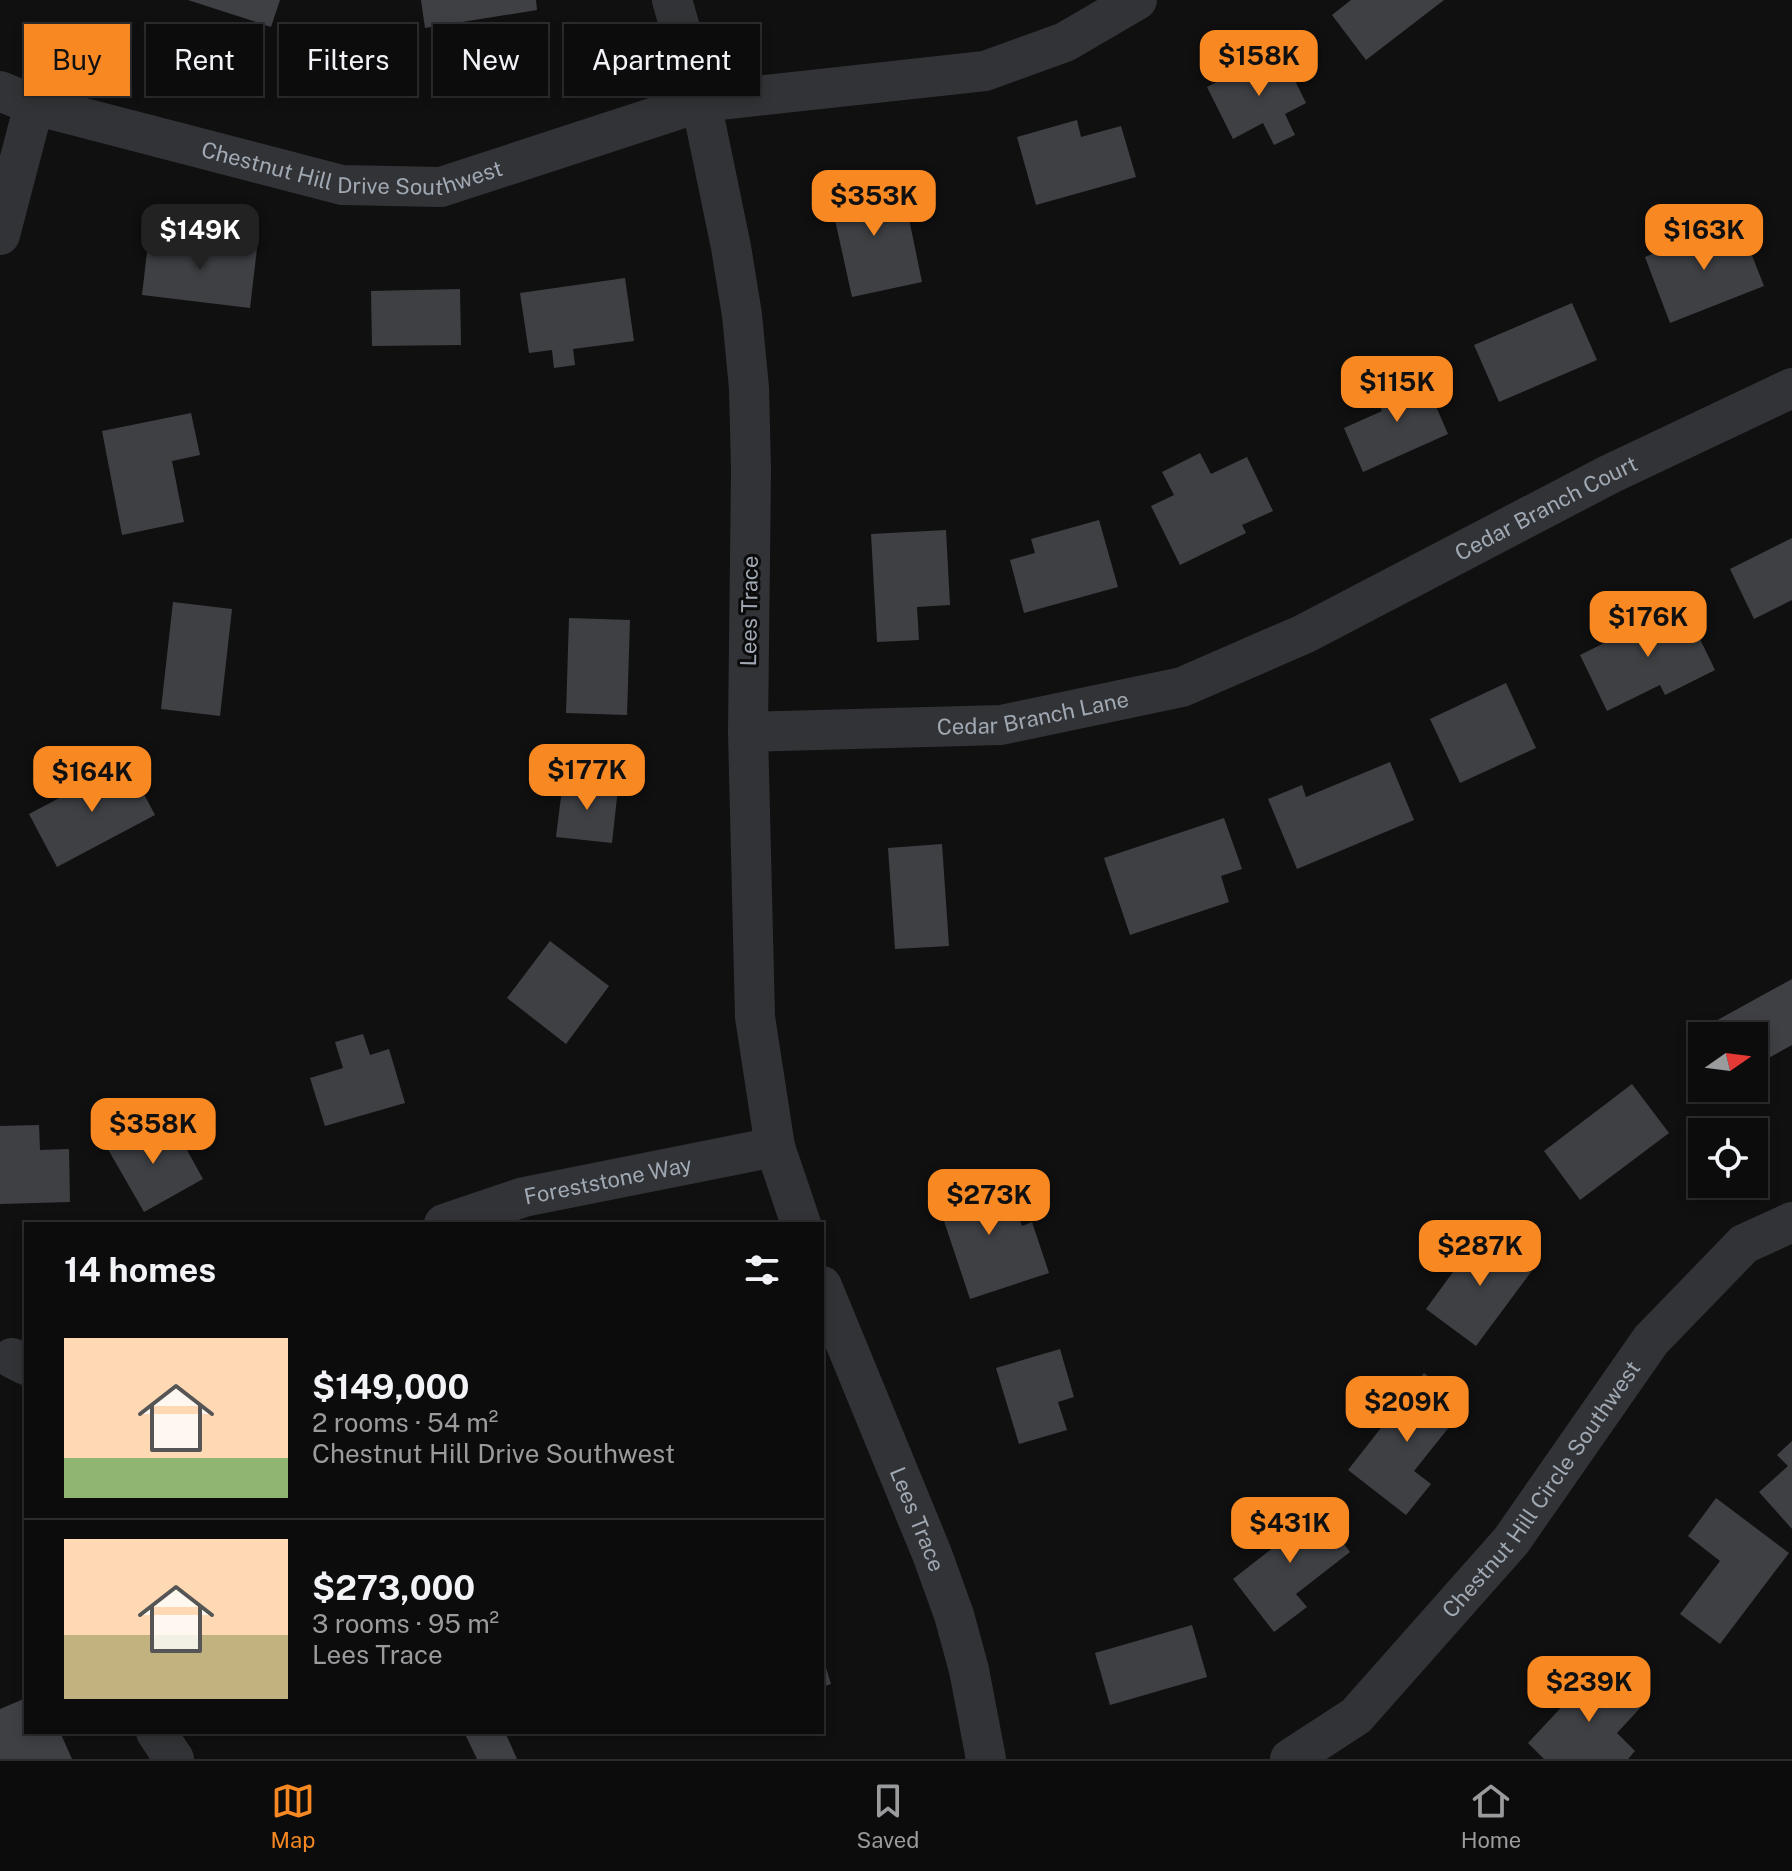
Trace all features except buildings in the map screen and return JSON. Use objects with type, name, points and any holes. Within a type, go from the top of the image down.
[{"type":"street","name":"Lees Trace","points":[[672,0],[701,102],[742,315],[749,388],[751,470],[748,732],[751,955],[755,1017],[775,1147],[800,1222]]},
{"type":"street","points":[[701,102],[985,71],[1065,42],[1137,0]]},
{"type":"street","points":[[0,235],[17,98]]},
{"type":"street","name":"Chestnut Hill Drive Southwest","points":[[17,98],[342,185],[441,187],[701,102]]},
{"type":"street","name":"Cedar Branch Court","points":[[1304,634],[1610,474],[1792,388]]},
{"type":"street","name":"Cedar Branch Lane","points":[[748,732],[1001,725],[1182,687],[1304,634]]},
{"type":"street","name":"Foreststone Way","points":[[450,1222],[524,1197],[775,1147]]},
{"type":"street","name":"Chestnut Hill Circle Southwest","points":[[1290,1759],[1356,1716],[1511,1541],[1651,1340],[1744,1244],[1792,1222]]},
{"type":"street","name":"Lees Trace","points":[[824,1291],[954,1615],[969,1670],[986,1759]]},
{"type":"street","points":[[157,1734],[174,1759]]}]
